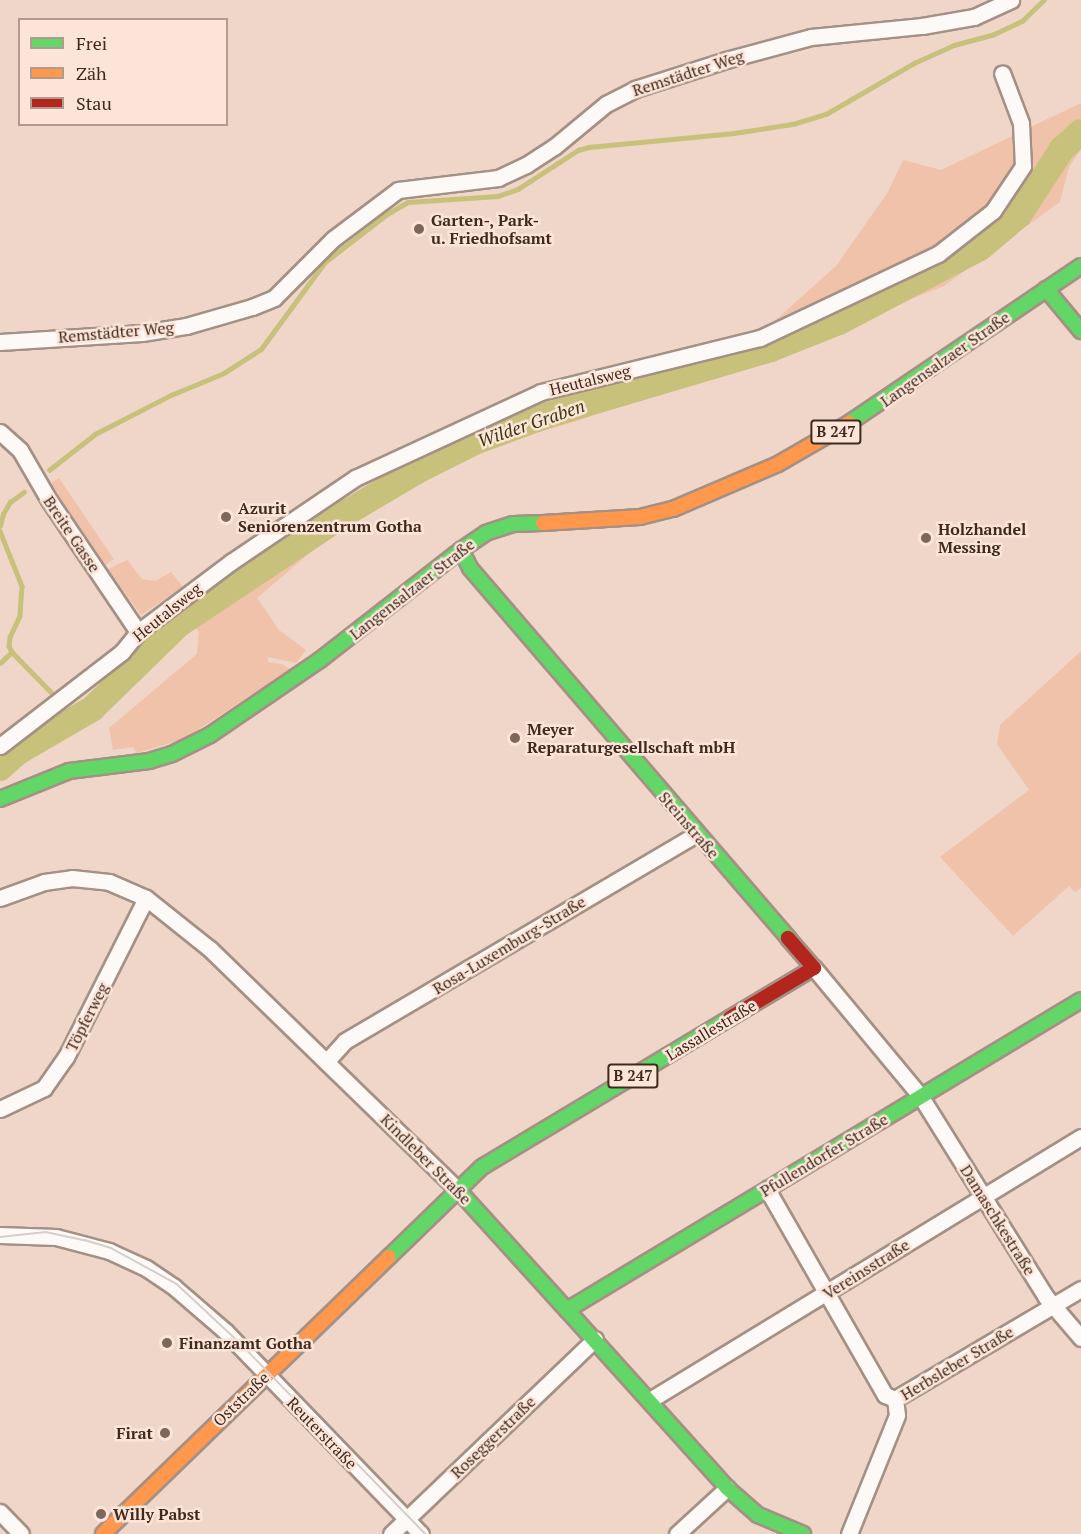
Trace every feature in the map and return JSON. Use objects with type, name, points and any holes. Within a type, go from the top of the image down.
[{"type":"main road","name":"Langensalzaer Straße","points":[[0,799],[69,771],[149,761],[172,754],[210,735],[320,660],[486,533],[513,524],[640,517],[697,500],[817,443],[866,413],[1081,266]]},
{"type":"main road","points":[[1046,289],[1081,331]]},
{"type":"main road","name":"Steinstraße","points":[[461,550],[470,568],[814,968]]},
{"type":"main road","name":"Lassallestraße","points":[[458,1190],[482,1167],[814,968]]},
{"type":"main road","name":"Pfullendorfer Straße","points":[[567,1310],[1081,1000]]},
{"type":"main road","name":"Kindleber Straße","points":[[458,1190],[595,1339],[727,1488],[758,1515],[803,1534]]},
{"type":"main road","name":"Oststraße","points":[[103,1534],[458,1190]]},
{"type":"street","name":"Remstädter Weg","points":[[0,342],[142,333],[186,326],[252,307],[274,298],[333,239],[398,190],[498,178],[526,165],[554,147],[606,104],[626,94],[726,60],[811,37],[922,26],[974,17],[1011,0]]},
{"type":"street","name":"Heutalsweg","points":[[0,746],[122,652],[138,632],[231,562],[355,477],[541,392],[760,338],[938,254],[993,211],[1023,166],[1021,123],[1002,73]]},
{"type":"street","name":"Breite Gasse","points":[[4,434],[20,450],[49,500],[138,632]]},
{"type":"street","name":"Rosa-Luxemburg-Straße","points":[[326,1062],[345,1041],[697,834]]},
{"type":"street","name":"Kindleber Straße","points":[[0,898],[44,882],[72,878],[109,882],[146,898],[210,949],[458,1190]]},
{"type":"street","name":"Töpferweg","points":[[0,1109],[44,1088],[66,1058],[146,898]]},
{"type":"street","name":"Steinstraße","points":[[814,968],[921,1097]]},
{"type":"street","name":"Damaschkestraße","points":[[921,1097],[982,1198],[1053,1306],[1081,1338]]},
{"type":"street","name":"Vereinsstraße","points":[[650,1400],[1081,1137]]},
{"type":"street","points":[[767,1189],[885,1395],[895,1399]]},
{"type":"street","name":"Reuterstraße","points":[[0,1235],[56,1237],[109,1251],[146,1268],[201,1308],[421,1534]]},
{"type":"street","name":"Herbsleber Straße","points":[[849,1534],[897,1415],[895,1399],[1081,1289]]},
{"type":"street","name":"Roseggerstraße","points":[[391,1534],[595,1339]]},
{"type":"street","points":[[677,1534],[727,1488]]},
{"type":"street","points":[[0,1512],[21,1534]]},
{"type":"shaded area","points":[[1081,103],[1081,149],[1069,167],[1060,202],[944,286],[783,350],[577,421],[480,449],[353,516],[257,598],[279,630],[306,650],[296,663],[268,657],[268,662],[282,664],[290,669],[184,739],[137,753],[133,747],[113,750],[109,728],[197,654],[199,632],[184,611],[372,481],[439,445],[518,412],[648,373],[742,350],[836,266],[888,192],[903,160],[941,170]]},
{"type":"shaded area","points":[[59,478],[114,559],[106,565],[51,484]]},
{"type":"shaded area","points":[[127,560],[142,579],[155,581],[171,572],[183,587],[141,615],[108,569]]},
{"type":"shaded area","points":[[1081,651],[1081,888],[1075,892],[1069,886],[1013,936],[940,857],[1029,790],[997,744],[1000,725]]},
{"type":"waterway","points":[[49,470],[95,434],[171,395],[224,373],[261,349],[325,262],[387,214],[408,202],[498,196],[518,189],[578,150],[589,147],[734,133],[793,124],[826,114],[914,63],[954,45],[992,35],[1022,21],[1044,0]]},
{"type":"waterway","name":"Wilder Graben","points":[[0,768],[18,752],[92,709],[178,625],[346,513],[419,470],[477,441],[548,415],[771,349],[839,322],[980,248],[1019,215],[1062,149],[1081,132]]},
{"type":"waterway","points":[[0,526],[3,514],[10,502],[24,492]]},
{"type":"waterway","points":[[0,531],[22,586],[20,616],[10,637],[9,646],[12,652]]},
{"type":"waterway","points":[[0,663],[12,652],[53,694]]},
{"type":"tram line","points":[[0,1237],[46,1232],[85,1240],[111,1248],[177,1284],[240,1343],[426,1534]]},
{"type":"traffic: fast","points":[[849,423],[1081,266]]},
{"type":"traffic: fast","points":[[1046,289],[1081,331]]},
{"type":"traffic: fast","points":[[543,523],[513,524],[486,533],[461,550],[470,568],[788,938]]},
{"type":"traffic: fast","points":[[0,799],[69,771],[149,761],[172,754],[210,735],[320,660],[461,550]]},
{"type":"traffic: fast","points":[[458,1190],[567,1310],[1081,1000]]},
{"type":"traffic: fast","points":[[389,1257],[482,1167],[730,1018]]},
{"type":"traffic: fast","points":[[567,1310],[727,1488],[758,1515],[803,1534]]},
{"type":"traffic: slow","points":[[543,523],[640,517],[673,509],[778,464],[849,423]]},
{"type":"traffic: slow","points":[[103,1534],[389,1257]]},
{"type":"traffic: jam","points":[[730,1018],[814,968],[788,938]]},
{"type":"place","name":"Garten-, Park- u. Friedhofsamt","points":[[419,229]]},
{"type":"place","name":"Azurit Seniorenzentrum Gotha","points":[[226,517]]},
{"type":"place","name":"Holzhandel Messing","points":[[926,538]]},
{"type":"place","name":"Meyer Reparaturgesellschaft mbH","points":[[515,738]]},
{"type":"place","name":"Finanzamt Gotha","points":[[167,1343]]},
{"type":"place","name":"Firat","points":[[165,1433]]},
{"type":"place","name":"Willy Pabst","points":[[101,1514]]}]
